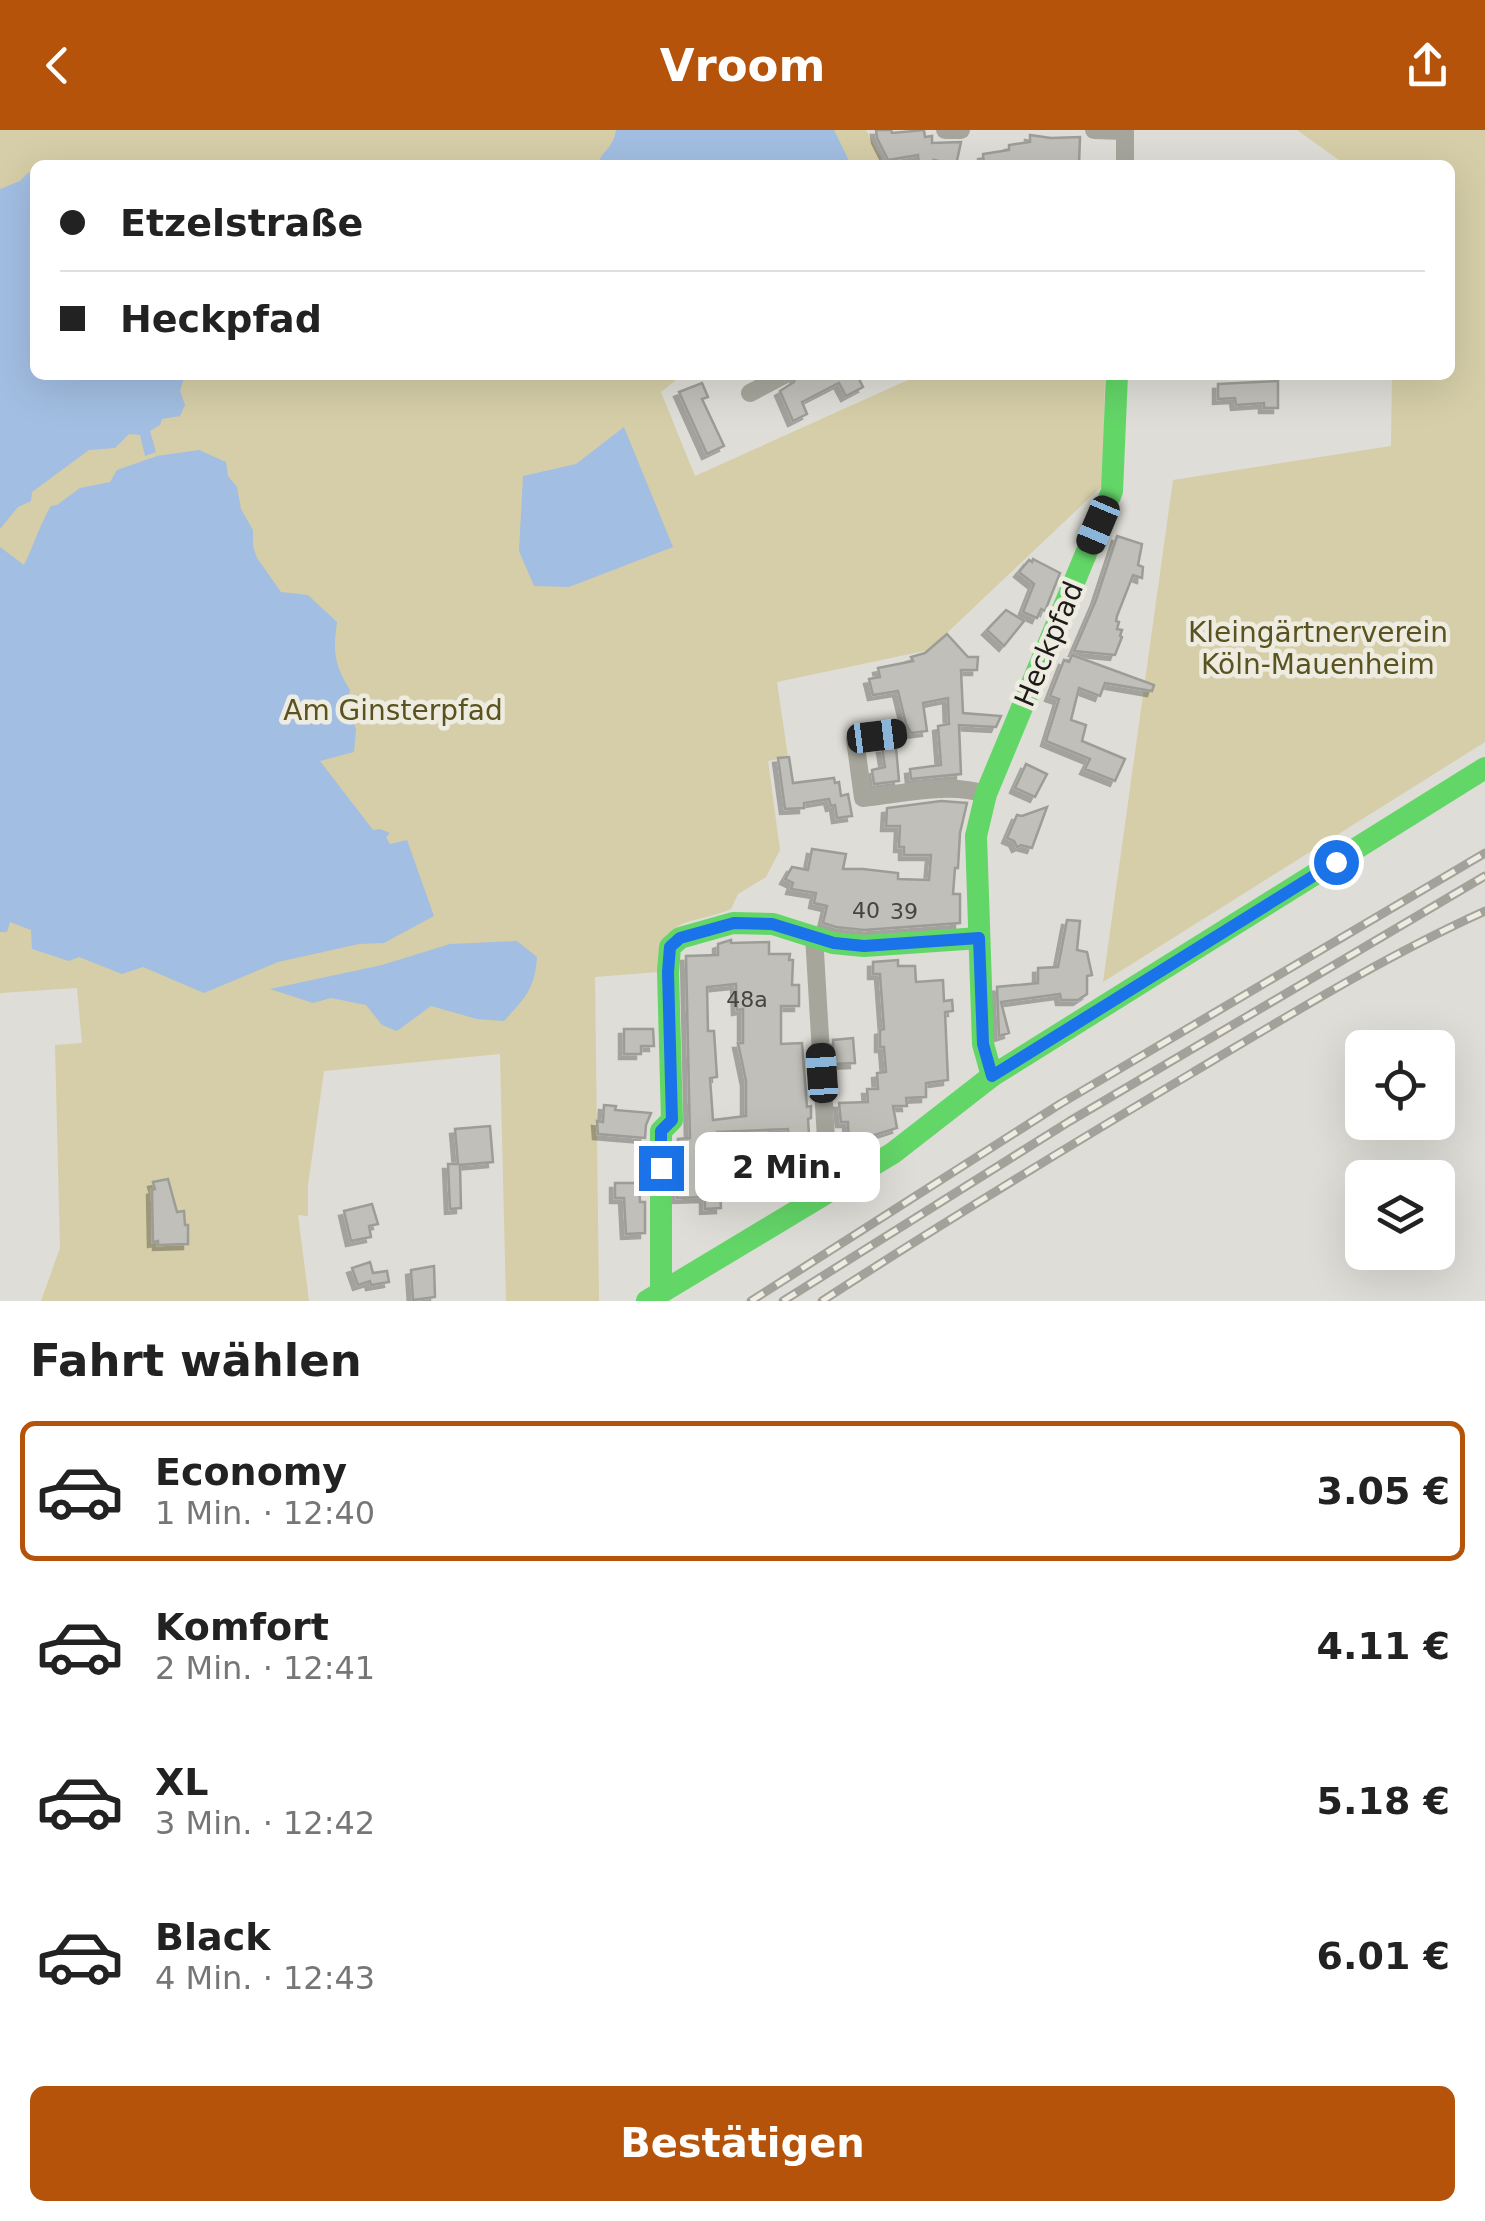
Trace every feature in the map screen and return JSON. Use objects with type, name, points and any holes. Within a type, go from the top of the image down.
[{"type":"street","points":[[946,130],[961,130]]},
{"type":"street","points":[[1094,130],[1125,131],[1125,160]]},
{"type":"street","points":[[750,393],[775,380]]},
{"type":"street","name":"Heckpfad","points":[[992,1076],[983,1044],[976,836],[986,794],[1112,491],[1117,380]]},
{"type":"street","points":[[899,734],[855,739],[863,798],[950,788],[986,794]]},
{"type":"street","points":[[654,1297],[893,1153],[992,1076],[1485,768]]},
{"type":"street","points":[[654,1297],[661,1131],[672,1120],[670,947],[680,938],[734,923],[772,924],[834,943],[864,946],[979,938]]},
{"type":"street","points":[[814,935],[829,1190]]},
{"type":"green space","name":"Am Ginsterpfad","points":[[0,130],[866,130],[882,160],[30,160],[30,380],[676,380],[661,392],[695,476],[908,380],[1105,380],[1103,485],[929,650],[777,682],[788,757],[768,761],[780,850],[766,877],[738,894],[731,909],[673,930],[658,972],[595,977],[599,1301],[506,1301],[500,1054],[324,1071],[308,1185],[308,1216],[298,1215],[309,1301],[41,1301],[60,1248],[55,1045],[82,1043],[77,988],[0,993]]},
{"type":"green space","name":"Kleingärtnerverein Köln-Mauenheim","points":[[1297,130],[1485,130],[1485,742],[1103,982],[1173,480],[1391,446],[1392,380],[1455,380],[1455,160],[1339,160]]},
{"type":"water","points":[[616,130],[834,130],[849,160],[600,160]]},
{"type":"water","points":[[28,173],[30,380],[183,380],[180,391],[185,405],[180,416],[162,419],[150,431],[156,452],[145,456],[140,435],[129,434],[115,448],[89,450],[32,492],[31,501],[18,507],[0,529],[0,189]]},
{"type":"water","points":[[624,427],[673,547],[569,587],[534,586],[519,551],[523,476],[576,464]]},
{"type":"water","points":[[199,450],[226,462],[241,509],[253,530],[257,558],[281,592],[308,595],[337,622],[336,658],[350,690],[347,706],[356,729],[354,752],[320,761],[373,830],[390,833],[386,837],[390,844],[407,840],[434,916],[384,943],[359,944],[278,962],[204,993],[143,967],[122,974],[79,957],[69,961],[32,949],[31,930],[10,922],[7,932],[0,932],[0,547],[24,565],[51,506],[80,488],[110,482],[117,470],[157,456]]},
{"type":"water","points":[[517,941],[537,957],[536,968],[528,992],[504,1021],[477,1019],[431,1006],[397,1031],[382,1025],[366,1005],[331,998],[313,1003],[270,989],[382,965],[450,944]]},
{"type":"building","points":[[876,130],[924,130],[925,137],[932,136],[932,143],[961,142],[957,160],[918,160],[918,155],[888,160]]},
{"type":"building","points":[[1030,135],[1080,137],[1079,160],[984,160],[983,154],[1030,142]]},
{"type":"building","points":[[860,380],[863,387],[846,396],[839,383],[802,402],[807,414],[793,421],[780,391],[794,382]]},
{"type":"building","points":[[1278,381],[1278,408],[1264,408],[1264,403],[1236,405],[1235,398],[1218,399],[1218,384]]},
{"type":"building","points":[[702,383],[708,397],[702,399],[724,446],[707,454],[679,392]]},
{"type":"building","points":[[1117,536],[1142,544],[1138,565],[1143,567],[1142,578],[1133,575],[1117,616],[1117,629],[1122,630],[1122,637],[1115,655],[1074,651],[1096,600]]},
{"type":"building","points":[[1033,559],[1060,573],[1045,611],[1041,609],[1037,618],[1023,612],[1034,584],[1019,572]]},
{"type":"building","points":[[1006,610],[1024,621],[1004,646],[987,630]]},
{"type":"building","points":[[947,634],[968,657],[978,657],[977,670],[961,670],[963,713],[1001,716],[996,727],[959,725],[961,774],[911,779],[910,769],[941,765],[938,726],[949,724],[948,698],[923,703],[927,731],[911,733],[898,691],[873,695],[869,679],[880,677],[878,668],[913,661],[911,657],[925,653]]},
{"type":"building","points":[[1072,655],[1154,685],[1152,691],[1105,683],[1100,696],[1079,688],[1071,720],[1086,725],[1082,741],[1125,759],[1115,781],[1085,769],[1090,759],[1046,741],[1059,699],[1050,696],[1064,660],[1069,662]]},
{"type":"building","points":[[896,747],[899,781],[874,784],[872,770],[885,767],[882,748]]},
{"type":"building","points":[[789,757],[793,783],[834,778],[835,783],[839,782],[841,796],[848,794],[852,816],[837,818],[835,805],[831,806],[829,799],[804,803],[804,808],[785,809],[778,758]]},
{"type":"building","points":[[1026,764],[1047,774],[1035,797],[1015,788]]},
{"type":"building","points":[[941,801],[967,803],[953,894],[960,894],[960,923],[864,930],[836,927],[823,923],[827,906],[814,903],[816,893],[791,889],[793,883],[785,879],[792,867],[808,870],[812,849],[846,854],[843,869],[898,873],[898,879],[929,880],[931,855],[904,855],[904,847],[899,847],[900,826],[886,826],[887,808]]},
{"type":"building","points":[[1047,807],[1032,848],[1017,847],[1007,838],[1017,815]]},
{"type":"building","points":[[1067,920],[1080,921],[1077,950],[1087,952],[1092,975],[1087,976],[1087,994],[1078,1000],[1061,1000],[1060,994],[1001,1002],[1009,1033],[999,1036],[997,987],[1038,983],[1038,968],[1058,967]]},
{"type":"building","points":[[731,940],[769,942],[769,954],[790,954],[789,960],[793,960],[792,985],[799,985],[799,1006],[781,1006],[781,1044],[802,1043],[807,1107],[811,1106],[811,1167],[780,1171],[779,1153],[789,1152],[788,1129],[717,1132],[721,1208],[705,1209],[705,1197],[677,1198],[678,1139],[690,1138],[686,956],[718,955],[718,944]],"holes":[[[736,984],[737,1010],[743,1009],[743,1043],[738,1043],[746,1081],[746,1116],[713,1120],[710,1078],[717,1077],[714,1031],[708,1031],[707,987]]]},
{"type":"building","points":[[898,960],[898,966],[915,966],[916,982],[943,980],[944,1001],[952,1000],[953,1011],[945,1012],[948,1080],[926,1083],[926,1097],[906,1098],[907,1106],[893,1106],[897,1128],[849,1143],[848,1122],[841,1122],[839,1103],[868,1102],[867,1089],[878,1089],[877,1073],[886,1072],[884,1047],[880,1047],[880,1030],[884,1029],[880,974],[873,974],[873,962]]},
{"type":"building","points":[[624,1029],[653,1029],[654,1046],[641,1046],[641,1054],[624,1054]]},
{"type":"building","points":[[853,1038],[855,1063],[834,1064],[833,1040]]},
{"type":"building","points":[[604,1105],[616,1106],[615,1110],[651,1113],[645,1138],[598,1134],[597,1121],[603,1122]]},
{"type":"building","points":[[490,1126],[493,1162],[460,1165],[461,1208],[450,1209],[448,1164],[458,1164],[455,1129]]},
{"type":"building","points":[[168,1179],[177,1212],[184,1211],[188,1244],[153,1242],[153,1182]]},
{"type":"building","points":[[615,1183],[639,1183],[640,1202],[645,1202],[645,1233],[626,1234],[624,1198],[615,1198]]},
{"type":"building","points":[[372,1204],[378,1224],[369,1226],[371,1237],[351,1241],[344,1211]]},
{"type":"building","points":[[370,1262],[373,1273],[387,1271],[389,1282],[358,1285],[352,1268]]},
{"type":"building","points":[[434,1266],[435,1297],[413,1300],[411,1270]]},
{"type":"railway","points":[[751,1301],[1060,1104],[1485,853]]},
{"type":"railway","points":[[783,1301],[1070,1121],[1485,876]]},
{"type":"railway","points":[[822,1301],[1006,1185],[1300,1009],[1485,911]]},
{"type":"traffic: fast","points":[[992,1076],[983,1044],[976,836],[986,794],[1112,491],[1117,380]]},
{"type":"traffic: fast","points":[[647,1301],[893,1153],[992,1076],[1485,768]]},
{"type":"traffic: fast","points":[[661,1292],[661,1131],[672,1120],[670,947],[680,938],[733,923],[773,924],[833,943],[864,946],[979,938]]},
{"type":"route","points":[[661,1168],[661,1131],[672,1120],[670,947],[680,938],[734,923],[772,924],[834,943],[864,946],[979,938],[983,1044],[992,1076],[1336,862]]}]
